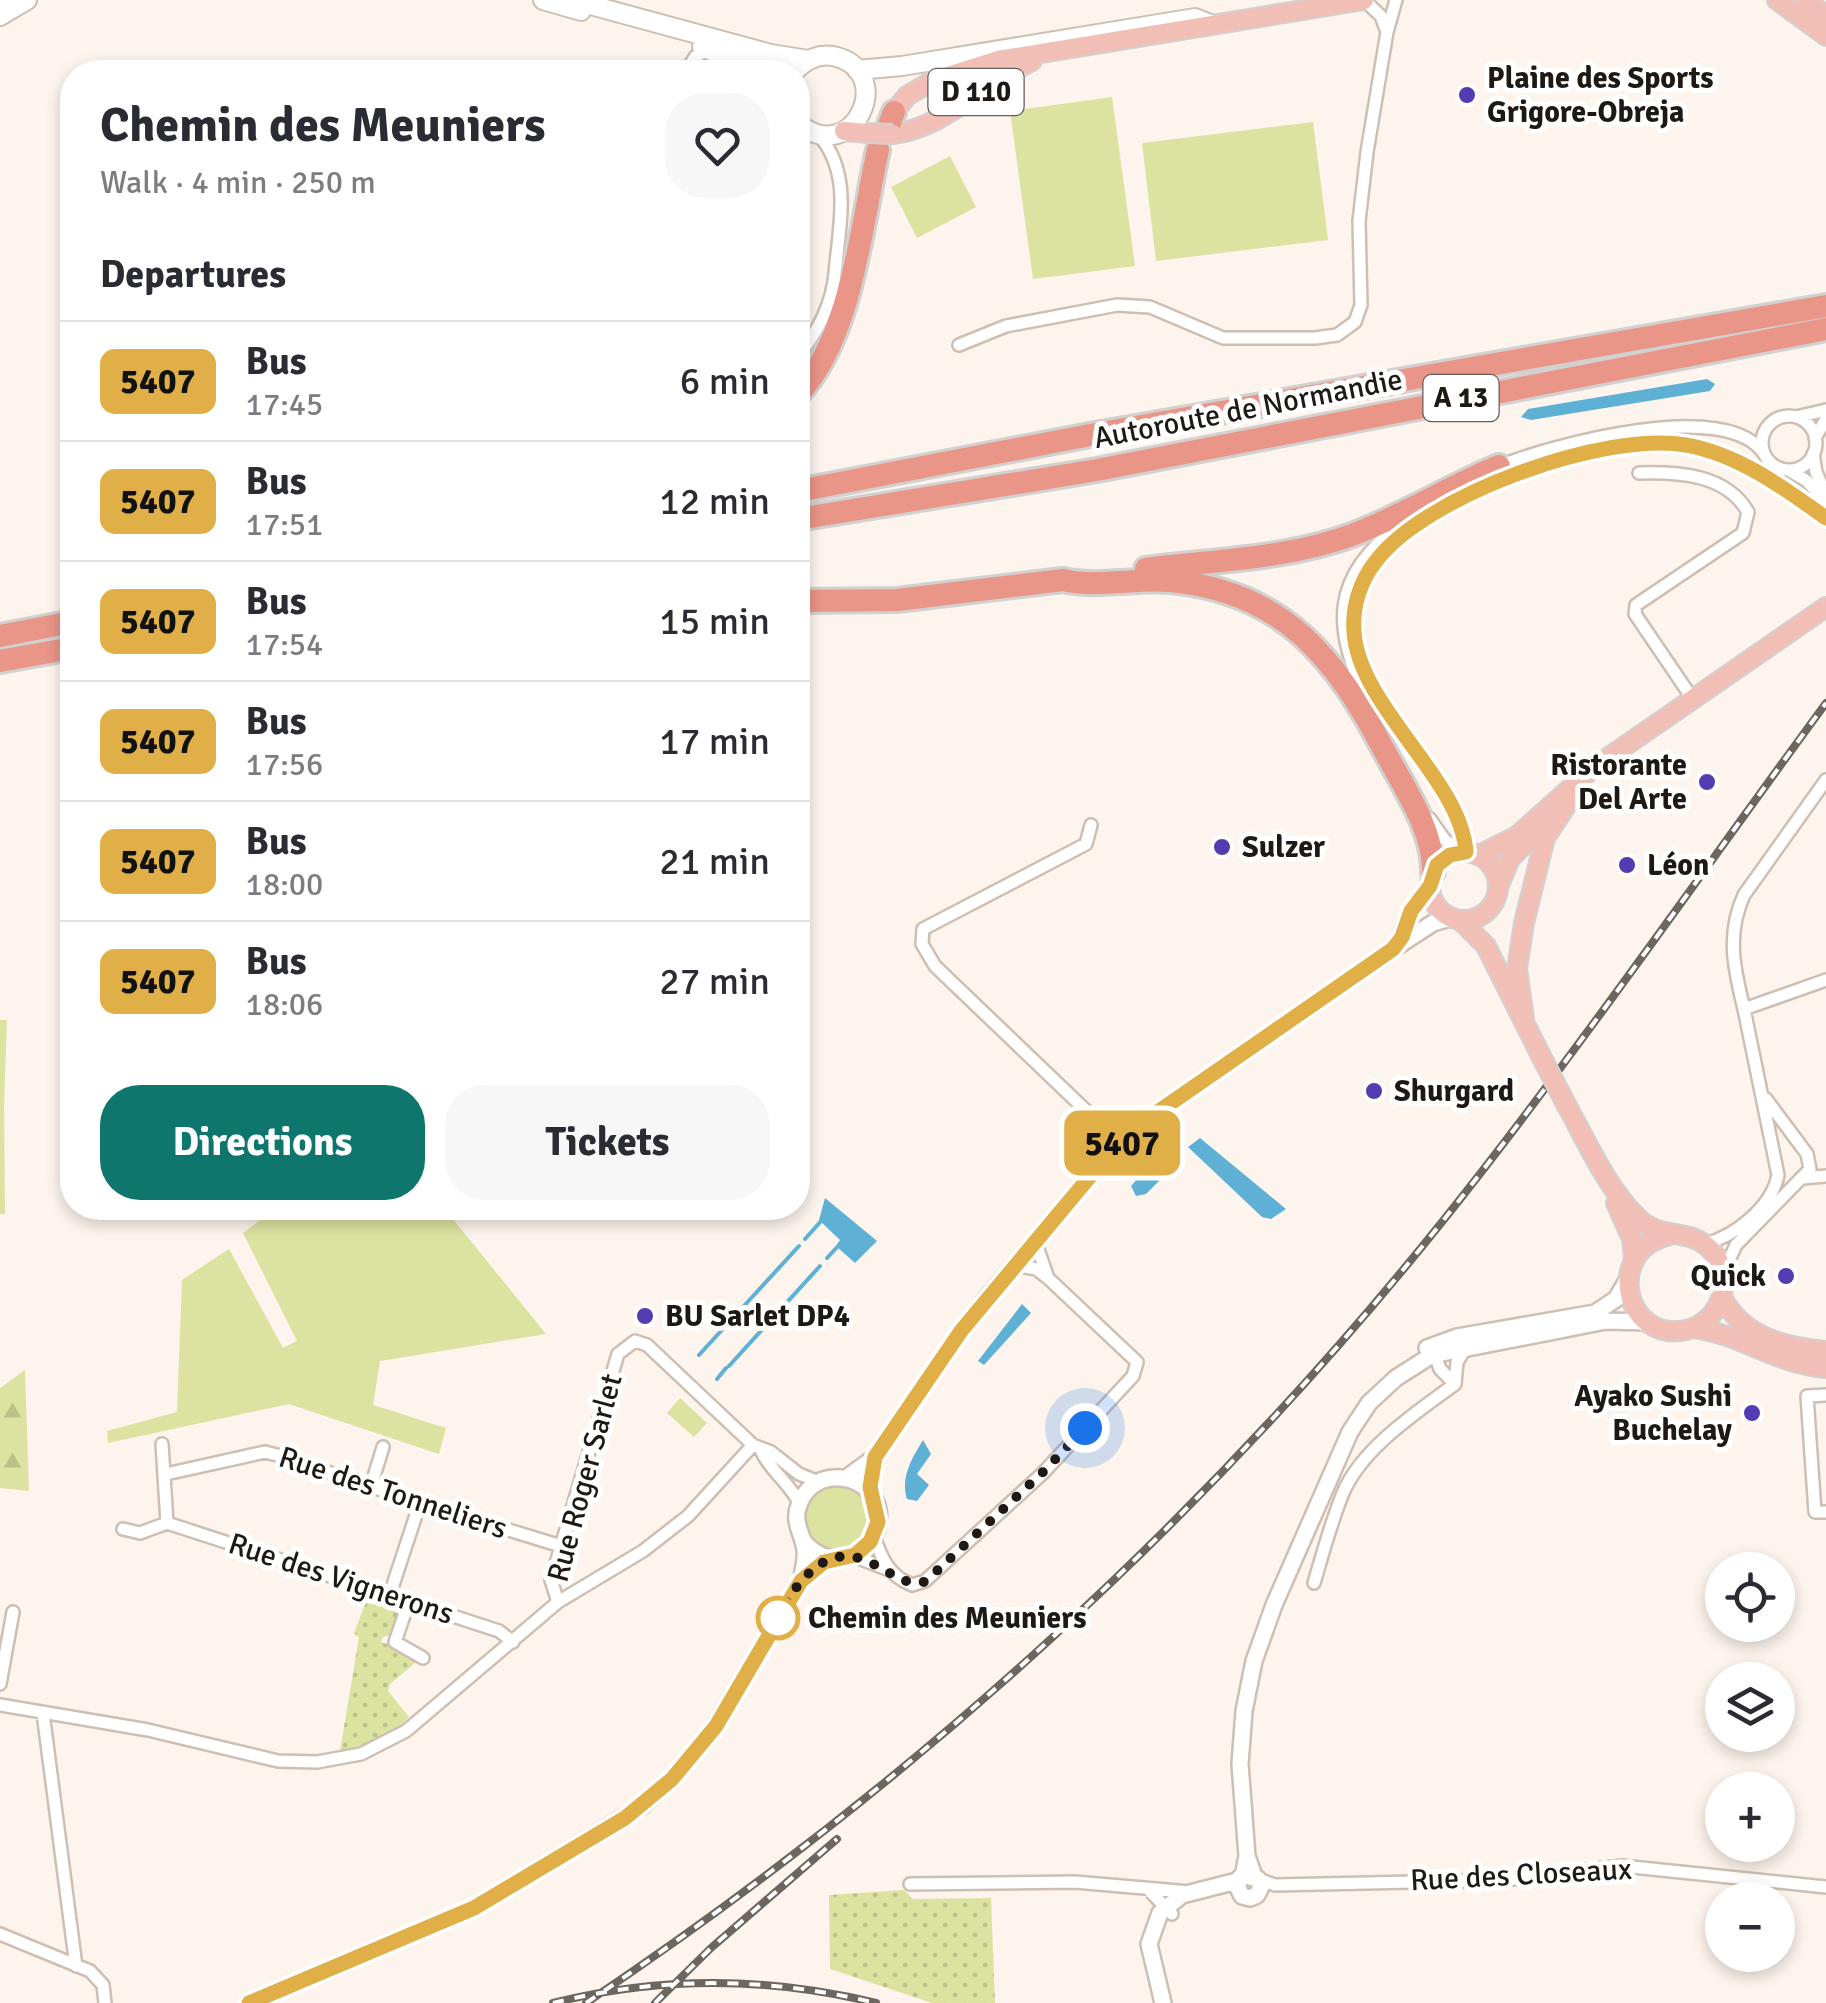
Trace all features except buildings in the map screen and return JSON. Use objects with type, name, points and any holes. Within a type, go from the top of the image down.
[{"type":"highway","points":[[810,378],[842,316],[884,131]]},
{"type":"highway","points":[[810,362],[825,335],[834,289]]},
{"type":"highway","name":"Autoroute de Normandie","points":[[810,489],[1090,435],[1826,306]]},
{"type":"highway","name":"Autoroute de Normandie","points":[[810,517],[1097,470],[1826,329]]},
{"type":"highway","points":[[810,601],[882,601],[1317,546],[1374,526],[1499,466]]},
{"type":"highway","points":[[1063,580],[1080,584],[1166,580],[1206,586],[1244,598],[1292,626],[1319,650],[1355,696],[1418,816],[1433,858],[1431,879]]},
{"type":"highway","points":[[0,636],[60,624]]},
{"type":"highway","points":[[0,661],[60,650]]},
{"type":"main road","points":[[0,16],[28,0]]},
{"type":"main road","points":[[543,0],[736,60]]},
{"type":"main road","points":[[572,0],[786,60]]},
{"type":"main road","name":"D 110","points":[[844,131],[916,130],[1011,71],[1061,51],[1364,0]]},
{"type":"main road","points":[[1777,0],[1806,3],[1826,16]]},
{"type":"main road","points":[[1806,3],[1826,36]]},
{"type":"main road","name":"D 110","points":[[857,70],[1194,18],[1210,24]]},
{"type":"main road","points":[[884,131],[907,96],[940,78],[1021,56],[1061,51]]},
{"type":"main road","points":[[810,63],[832,56],[847,61],[865,86],[865,104],[858,120],[844,131],[818,134],[810,130]]},
{"type":"main road","points":[[1693,1328],[1710,1317],[1722,1298],[1724,1274],[1717,1258],[1705,1244],[1650,1228],[1634,1215],[1588,1144],[1482,940],[1434,904],[1431,879],[1443,859],[1470,854],[1517,836],[1594,768],[1826,607]]},
{"type":"main road","points":[[1504,980],[1493,934],[1493,905],[1510,858],[1623,758],[1826,618]]},
{"type":"main road","points":[[1524,1018],[1517,969],[1524,923],[1545,838],[1568,803]]},
{"type":"main road","points":[[1470,854],[1494,869],[1498,885]]},
{"type":"main road","points":[[1456,919],[1479,917],[1493,905]]},
{"type":"main road","points":[[1588,1144],[1632,1240],[1634,1259],[1628,1279],[1634,1306],[1648,1322],[1668,1330],[1693,1328],[1716,1332],[1768,1355],[1826,1368]]},
{"type":"main road","points":[[1634,1259],[1651,1242],[1670,1235]]},
{"type":"main road","points":[[1722,1298],[1746,1328],[1785,1344],[1826,1351]]},
{"type":"street","points":[[1364,0],[1381,16],[1387,32]]},
{"type":"street","points":[[959,345],[1006,326],[1117,305],[1150,307],[1224,338],[1315,338],[1337,335],[1355,322],[1361,305],[1359,221],[1387,32],[1396,0]]},
{"type":"street","points":[[693,60],[709,49]]},
{"type":"street","points":[[810,341],[834,289],[842,190],[839,168],[818,134]]},
{"type":"street","points":[[1765,456],[1762,441],[1768,427],[1780,418],[1826,410]]},
{"type":"street","points":[[1795,417],[1808,425],[1815,438]]},
{"type":"street","points":[[1826,419],[1815,438],[1813,454],[1826,498]]},
{"type":"street","points":[[1470,854],[1434,828],[1352,668],[1344,642],[1343,615],[1354,576],[1378,542],[1416,513],[1499,466],[1574,442],[1670,427],[1742,435],[1753,440],[1772,464],[1802,477],[1826,498]]},
{"type":"street","points":[[1786,470],[1804,465],[1813,454]]},
{"type":"street","points":[[1639,472],[1679,472],[1712,481],[1740,497],[1748,512],[1742,533],[1636,605],[1635,614],[1692,698]]},
{"type":"street","points":[[1826,780],[1744,895],[1735,915],[1732,945],[1777,1166],[1786,1179],[1826,1174]]},
{"type":"street","points":[[1091,825],[1086,844],[923,928],[922,944],[935,966],[1121,1144]]},
{"type":"street","points":[[1393,949],[1431,879]]},
{"type":"street","points":[[757,1447],[819,1482],[846,1478],[875,1457],[961,1331],[1121,1144],[1183,1094],[1393,949],[1433,923],[1456,919]]},
{"type":"street","points":[[1744,1009],[1826,980]]},
{"type":"street","points":[[1760,1091],[1807,1155],[1826,1174]]},
{"type":"street","points":[[1705,1244],[1727,1236],[1743,1224],[1772,1192],[1781,1152],[1788,1148],[1807,1155]]},
{"type":"street","points":[[1724,1274],[1736,1245],[1810,1169],[1807,1155]]},
{"type":"street","points":[[1035,1241],[1042,1268],[1050,1279]]},
{"type":"street","points":[[853,1556],[912,1585],[926,1581],[1043,1472],[1132,1376],[1136,1362],[1133,1357],[1050,1279],[1036,1269],[1014,1265]]},
{"type":"street","points":[[1248,1884],[1240,1764],[1244,1711],[1254,1661],[1321,1494],[1336,1444],[1362,1398],[1412,1354],[1503,1328],[1595,1313],[1616,1299],[1628,1279]]},
{"type":"street","points":[[1436,1349],[1606,1321],[1648,1322]]},
{"type":"street","name":"Rue Roger Sarlet","points":[[558,1602],[551,1580],[618,1354],[624,1347],[635,1342],[648,1345],[757,1447]]},
{"type":"street","points":[[1314,1583],[1344,1491],[1356,1470],[1455,1384],[1457,1362],[1466,1346]]},
{"type":"street","points":[[1436,1349],[1440,1369],[1455,1384]]},
{"type":"street","points":[[1826,1395],[1807,1396],[1815,1512],[1826,1512]]},
{"type":"street","points":[[124,1529],[140,1533],[167,1522],[162,1444]]},
{"type":"street","points":[[248,2003],[474,1908],[642,1806],[672,1779],[708,1737],[801,1581],[805,1562],[796,1522],[799,1503],[757,1447]]},
{"type":"street","points":[[0,1705],[154,1732],[260,1758],[296,1762],[344,1758],[406,1731],[558,1602],[643,1551],[688,1516],[757,1447]]},
{"type":"street","points":[[371,1486],[382,1448]]},
{"type":"street","name":"Rue des Tonneliers","points":[[166,1474],[265,1452],[561,1546]]},
{"type":"street","points":[[801,1581],[820,1565],[853,1556],[874,1536],[878,1516],[870,1480],[875,1457]]},
{"type":"street","points":[[846,1478],[872,1496]]},
{"type":"street","points":[[799,1503],[819,1482]]},
{"type":"street","points":[[390,1594],[420,1503]]},
{"type":"street","name":"Rue des Vignerons","points":[[167,1522],[499,1631],[513,1642]]},
{"type":"street","points":[[874,1536],[880,1557],[890,1571]]},
{"type":"street","points":[[803,1541],[818,1554],[835,1559]]},
{"type":"street","points":[[409,1601],[395,1642],[424,1658]]},
{"type":"street","points":[[0,1684],[14,1612]]},
{"type":"street","points":[[42,1713],[76,1966]]},
{"type":"street","name":"Rue des Closeaux","points":[[1248,1884],[1504,1880],[1622,1866],[1826,1888]]},
{"type":"street","points":[[910,1884],[1074,1882],[1191,1892],[1248,1884]]},
{"type":"street","points":[[1168,1911],[1248,1884]]},
{"type":"street","points":[[1147,1888],[1168,1911]]},
{"type":"street","points":[[1163,2003],[1154,1966],[1162,1928],[1168,1911],[1191,1892]]},
{"type":"street","points":[[0,1934],[98,1978],[106,2003]]},
{"type":"green space","points":[[1112,97],[1135,266],[1033,279],[1010,111]]},
{"type":"green space","points":[[1313,122],[1328,240],[1156,261],[1142,143]]},
{"type":"green space","points":[[950,156],[976,207],[917,238],[891,187]]},
{"type":"green space","points":[[0,1020],[7,1020],[4,1107],[0,1107]]},
{"type":"green space","points":[[0,1107],[4,1107],[5,1214],[0,1214]]},
{"type":"green space","points":[[260,1220],[454,1220],[546,1334],[380,1361],[373,1405],[446,1428],[439,1454],[289,1404],[108,1443],[107,1431],[177,1412],[182,1280],[229,1249],[283,1348],[297,1341],[243,1233]]},
{"type":"green space","points":[[25,1370],[29,1491],[0,1488],[0,1388]]},
{"type":"green space","points":[[680,1398],[707,1423],[694,1437],[667,1413]]},
{"type":"green space","points":[[837,1486],[861,1495],[870,1519],[861,1543],[837,1552],[813,1543],[804,1519],[813,1495]]},
{"type":"green space","points":[[370,1592],[404,1602],[394,1634],[383,1637],[381,1642],[405,1650],[415,1663],[390,1684],[388,1691],[409,1717],[377,1739],[340,1751],[359,1637],[354,1633]]},
{"type":"green space","points":[[904,1890],[913,1899],[991,1898],[995,2003],[932,2003],[830,1969],[829,1895]]},
{"type":"water","points":[[1707,379],[1715,384],[1710,391],[1531,420],[1521,417],[1528,409]]},
{"type":"water","points":[[1200,1138],[1286,1209],[1271,1219],[1262,1217],[1188,1147]]},
{"type":"water","points":[[1170,1149],[1178,1162],[1146,1194],[1136,1196],[1131,1186],[1162,1151]]},
{"type":"water","points":[[825,1198],[877,1241],[855,1263],[836,1246],[840,1240],[819,1220]]},
{"type":"water","points":[[1022,1304],[1031,1313],[984,1365],[978,1361]]},
{"type":"water","points":[[923,1440],[931,1454],[917,1474],[929,1485],[917,1501],[907,1499],[905,1483]]},
{"type":"waterway","points":[[805,1239],[822,1220]]},
{"type":"waterway","points":[[827,1258],[840,1244]]},
{"type":"waterway","points":[[699,1355],[799,1246]]},
{"type":"waterway","points":[[729,1366],[820,1266]]},
{"type":"waterway","points":[[717,1379],[726,1368]]},
{"type":"railway","points":[[586,2003],[822,1833],[935,1741],[1150,1545],[1251,1441],[1349,1333],[1492,1159],[1826,703]]},
{"type":"railway","points":[[655,2003],[711,1948],[837,1839]]},
{"type":"railway","points":[[553,2003],[634,1988],[714,1983],[795,1988],[876,2003]]},
{"type":"bus line","name":"5407","points":[[249,2003],[474,1908],[625,1818],[672,1779],[716,1726],[801,1581],[824,1562],[855,1555],[870,1542],[878,1522],[870,1487],[875,1457],[961,1331],[1102,1162],[1152,1116],[1351,981],[1398,944],[1409,914],[1430,886],[1437,865],[1450,855],[1466,852],[1460,824],[1370,680],[1356,647],[1358,594],[1383,552],[1426,520],[1474,492],[1526,470],[1584,453],[1654,443],[1684,445],[1734,460],[1826,518]]},
{"type":"place","name":"Plaine des Sports Grigore-Obreja","points":[[1467,95]]},
{"type":"place","name":"Ristorante Del Arte","points":[[1707,782]]},
{"type":"place","name":"Sulzer","points":[[1222,847]]},
{"type":"place","name":"Léon","points":[[1627,865]]},
{"type":"place","name":"Shurgard","points":[[1374,1091]]},
{"type":"place","name":"Quick","points":[[1786,1276]]},
{"type":"place","name":"BU Sarlet DP4","points":[[645,1316]]},
{"type":"place","name":"Ayako Sushi Buchelay","points":[[1752,1413]]},
{"type":"place","name":"Chemin des Meuniers","points":[[778,1618]]},
{"type":"route","points":[[778,1618],[801,1581],[824,1562],[835,1559],[853,1556],[877,1563],[912,1585],[926,1581],[1085,1428]]}]
